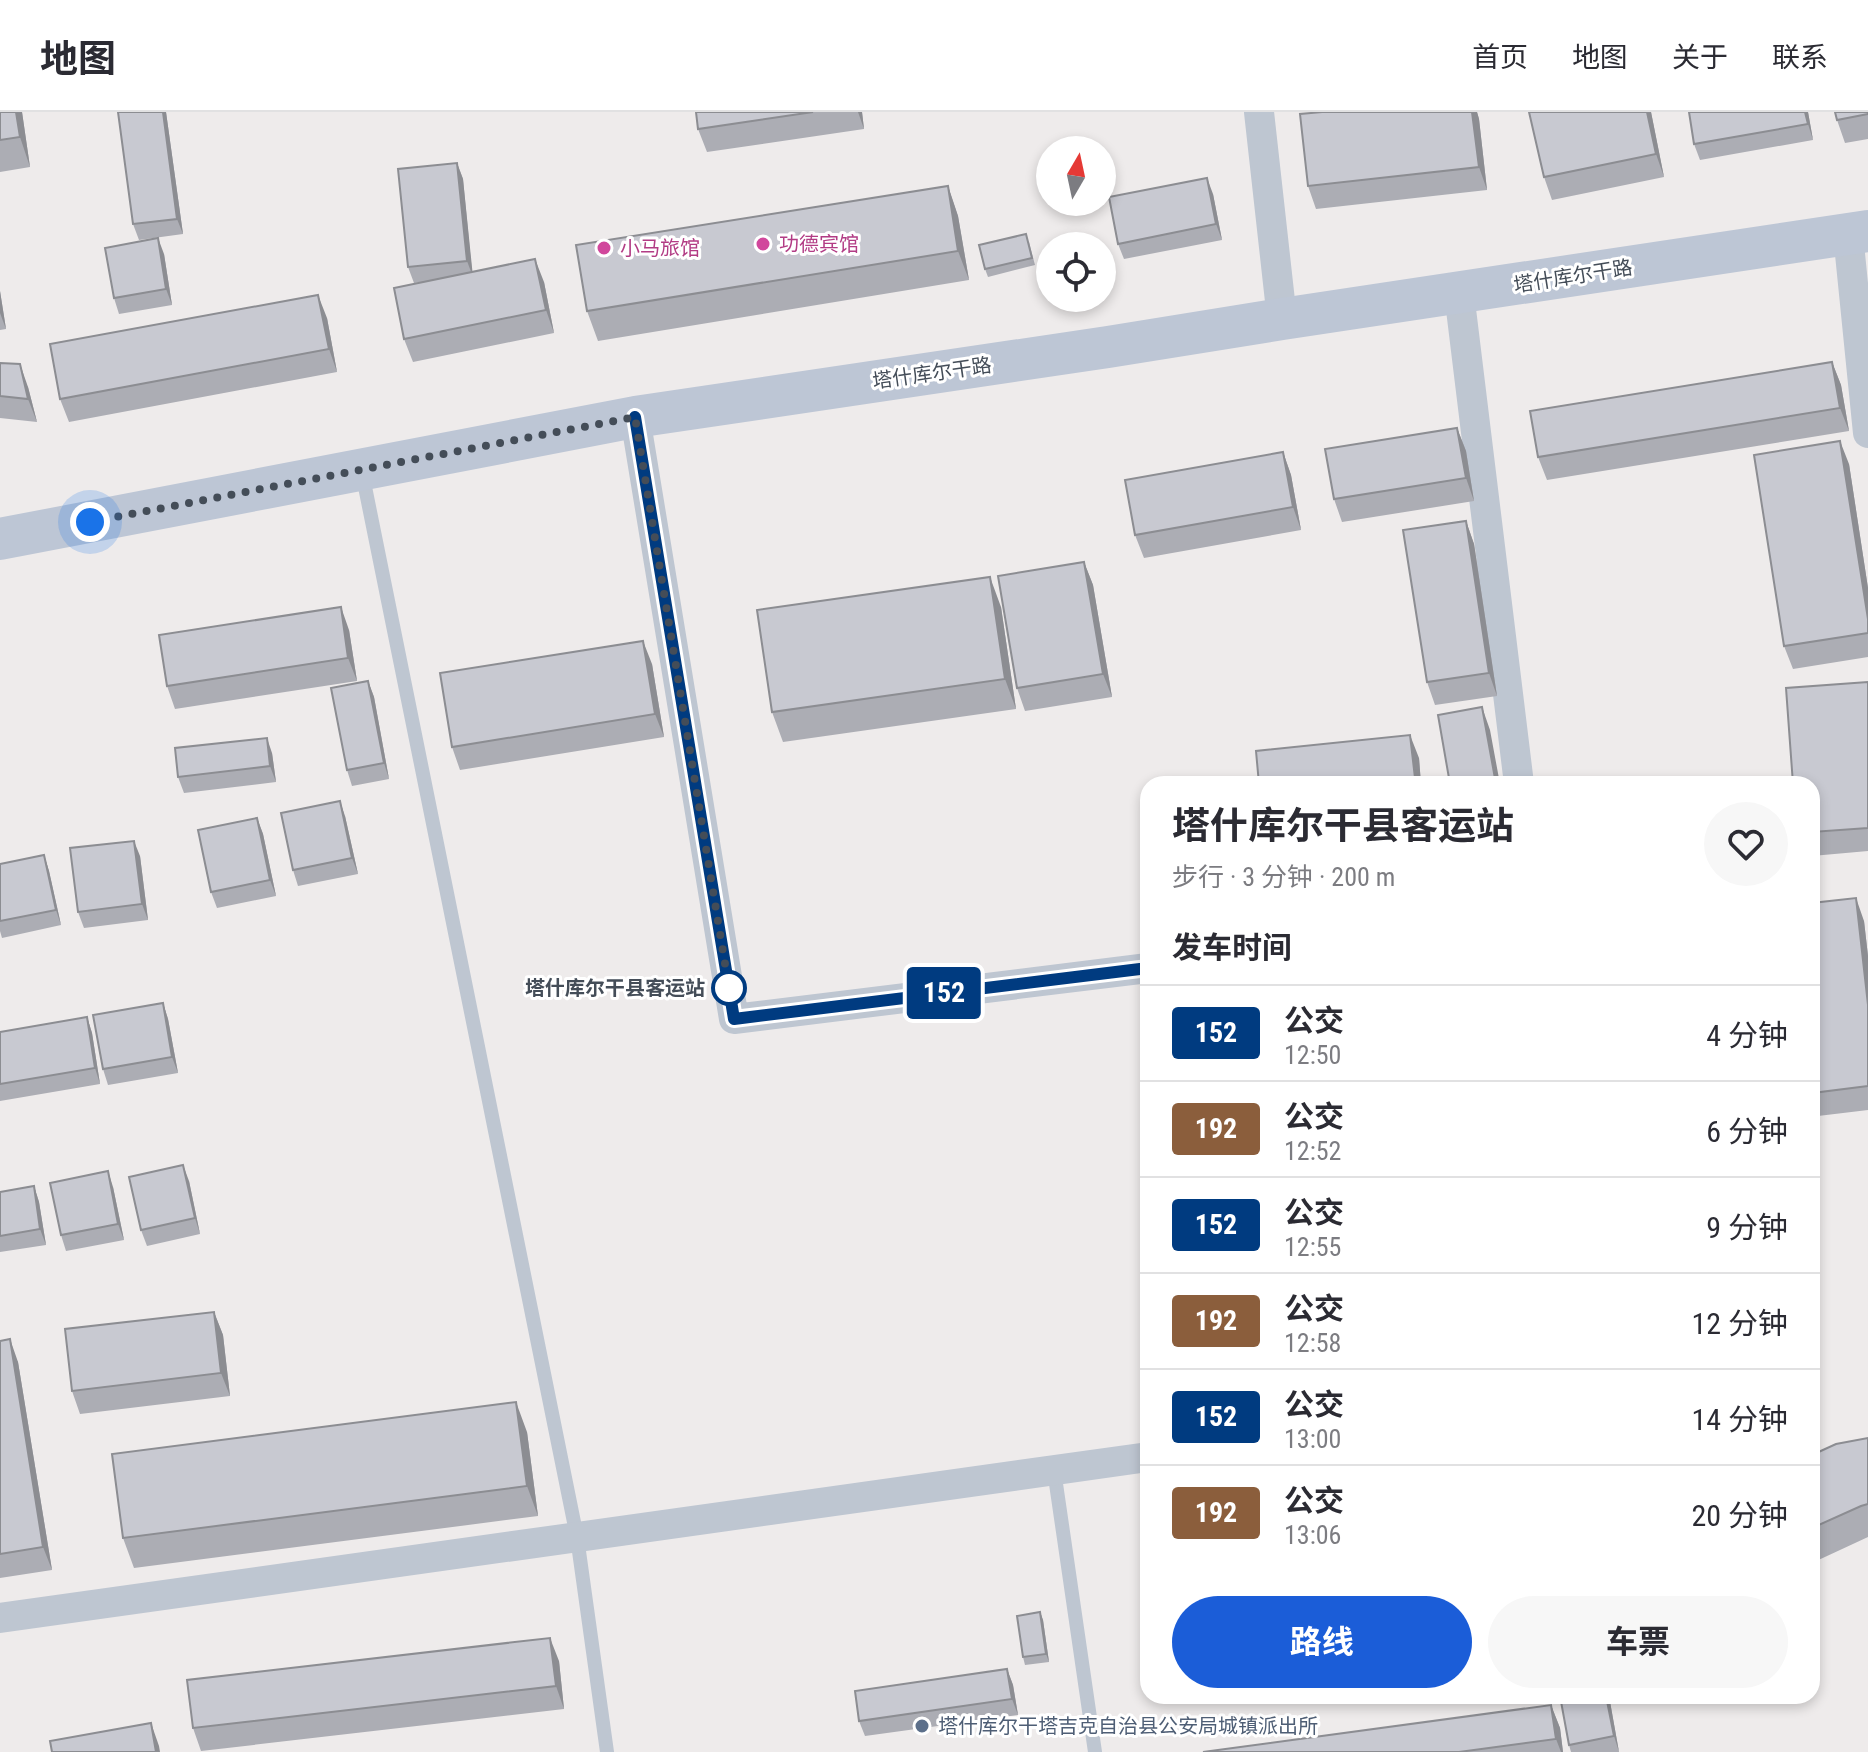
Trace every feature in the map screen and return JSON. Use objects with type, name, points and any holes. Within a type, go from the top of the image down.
[{"type":"main road","name":"塔什库尔干路","points":[[0,539],[635,417],[1858,232]]},
{"type":"street","points":[[1259,112],[1282,319]]},
{"type":"street","points":[[1858,232],[1868,433]]},
{"type":"street","points":[[1459,293],[1518,776]]},
{"type":"street","points":[[635,417],[734,1019],[1140,969]]},
{"type":"street","points":[[0,1618],[1140,1458]]},
{"type":"lane","points":[[362,470],[577,1537],[607,1752]]},
{"type":"lane","points":[[1054,1470],[1095,1752]]},
{"type":"building","points":[[0,112],[16,112],[20,137],[0,140]]},
{"type":"building","points":[[118,112],[163,112],[177,219],[133,224]]},
{"type":"building","points":[[696,112],[813,112],[698,129]]},
{"type":"building","points":[[1472,112],[1479,167],[1308,186],[1300,114]]},
{"type":"building","points":[[1529,112],[1647,112],[1656,154],[1544,177]]},
{"type":"building","points":[[1689,112],[1805,112],[1808,124],[1694,144]]},
{"type":"building","points":[[1835,112],[1868,112],[1868,114],[1837,120]]},
{"type":"building","points":[[457,163],[467,261],[408,267],[398,169]]},
{"type":"building","points":[[1207,178],[1216,224],[1118,244],[1113,216],[1116,216],[1116,196]]},
{"type":"building","points":[[948,186],[958,251],[587,311],[576,245]]},
{"type":"building","points":[[1026,234],[1032,258],[985,269],[979,245]]},
{"type":"building","points":[[158,238],[166,289],[114,298],[105,248]]},
{"type":"building","points":[[535,259],[546,310],[404,339],[394,288]]},
{"type":"building","points":[[318,295],[329,349],[60,399],[50,344]]},
{"type":"building","points":[[1832,362],[1840,408],[1538,457],[1530,411]]},
{"type":"building","points":[[0,363],[20,364],[28,399],[0,396]]},
{"type":"building","points":[[1457,428],[1466,478],[1334,499],[1325,449]]},
{"type":"building","points":[[1840,441],[1868,633],[1784,646],[1754,455]]},
{"type":"building","points":[[1283,452],[1293,507],[1135,535],[1125,480]]},
{"type":"building","points":[[1466,521],[1489,673],[1427,682],[1403,530]]},
{"type":"building","points":[[1084,562],[1103,674],[1017,688],[998,576]]},
{"type":"building","points":[[990,577],[1005,679],[772,712],[757,610]]},
{"type":"building","points":[[341,607],[348,658],[167,686],[159,635]]},
{"type":"building","points":[[643,641],[655,714],[452,747],[440,673]]},
{"type":"building","points":[[368,681],[384,763],[347,770],[331,688]]},
{"type":"building","points":[[1868,682],[1868,828],[1820,831],[1820,776],[1792,776],[1786,688]]},
{"type":"building","points":[[1482,707],[1495,776],[1449,776],[1438,715]]},
{"type":"building","points":[[1410,735],[1415,776],[1258,776],[1256,751]]},
{"type":"building","points":[[267,738],[270,766],[178,777],[175,748]]},
{"type":"building","points":[[340,801],[352,858],[293,870],[281,813]]},
{"type":"building","points":[[257,818],[270,880],[211,892],[198,830]]},
{"type":"building","points":[[134,841],[142,904],[78,912],[70,848]]},
{"type":"building","points":[[44,855],[56,910],[0,921],[0,864]]},
{"type":"building","points":[[1856,898],[1868,1005],[1868,1086],[1820,1092],[1820,902]]},
{"type":"building","points":[[163,1003],[172,1057],[103,1069],[93,1015]]},
{"type":"building","points":[[87,1017],[95,1068],[0,1084],[0,1032]]},
{"type":"building","points":[[183,1165],[195,1218],[141,1230],[129,1177]]},
{"type":"building","points":[[108,1171],[118,1224],[61,1235],[50,1183]]},
{"type":"building","points":[[34,1186],[40,1229],[0,1236],[0,1192]]},
{"type":"building","points":[[214,1312],[221,1373],[72,1391],[65,1329]]},
{"type":"building","points":[[10,1339],[43,1547],[0,1554],[0,1341]]},
{"type":"building","points":[[516,1402],[527,1486],[123,1538],[112,1454]]},
{"type":"building","points":[[1868,1438],[1868,1504],[1820,1524],[1820,1451],[1836,1444]]},
{"type":"building","points":[[1040,1612],[1046,1654],[1023,1657],[1017,1616]]},
{"type":"building","points":[[550,1638],[556,1686],[193,1728],[187,1680]]},
{"type":"building","points":[[1007,1669],[1012,1699],[859,1721],[855,1691]]},
{"type":"building","points":[[1561,1704],[1608,1704],[1614,1736],[1569,1745]]},
{"type":"building","points":[[1551,1705],[1556,1739],[1459,1752],[1203,1752]]},
{"type":"building","points":[[151,1723],[156,1752],[52,1752],[50,1741]]},
{"type":"bus line","name":"152","points":[[635,417],[734,1019],[1140,969]]},
{"type":"place","name":"功德宾馆","points":[[763,244]]},
{"type":"place","name":"小马旅馆","points":[[604,248]]},
{"type":"place","name":"塔什库尔干县客运站","points":[[729,988]]},
{"type":"place","name":"塔什库尔干塔吉克自治县公安局城镇派出所","points":[[922,1726]]},
{"type":"route","points":[[90,522],[635,417],[729,988]]}]
